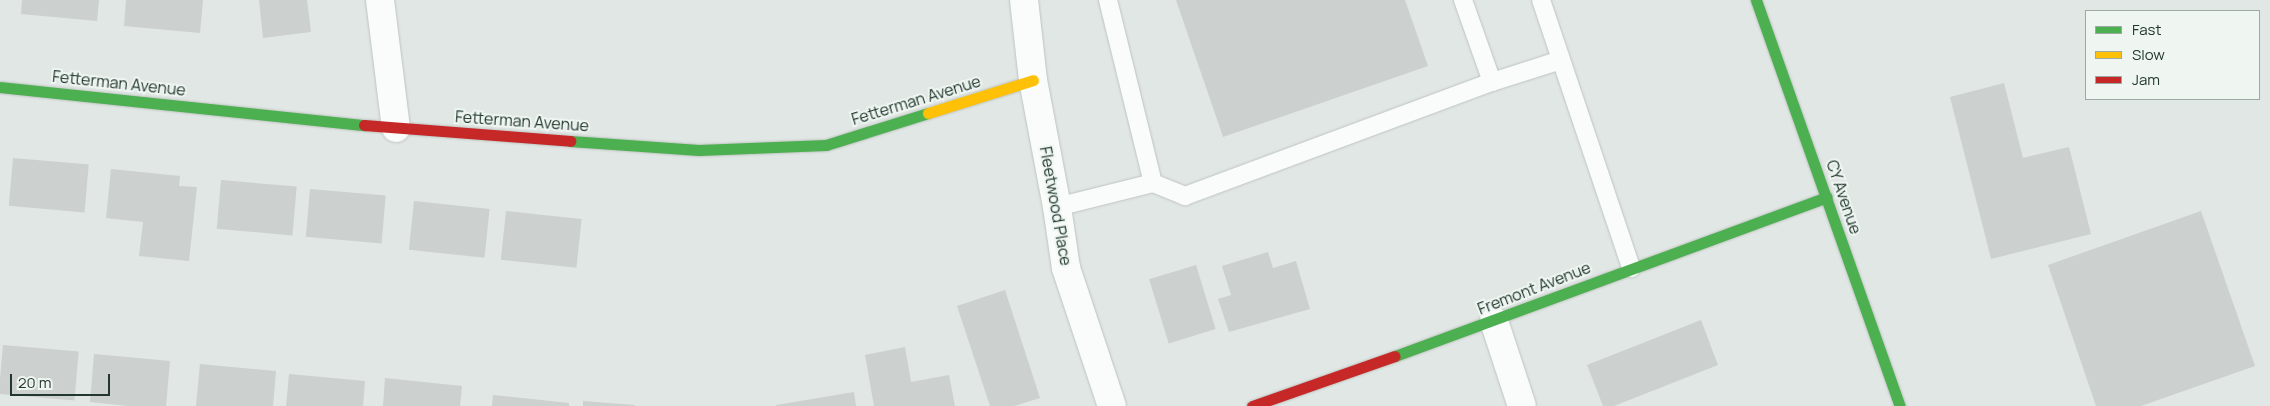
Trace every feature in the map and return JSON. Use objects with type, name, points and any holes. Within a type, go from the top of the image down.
[{"type":"street","points":[[380,0],[396,128]]},
{"type":"street","name":"Fleetwood Place","points":[[1024,0],[1033,80],[1058,207],[1066,268],[1112,406]]},
{"type":"street","name":"CY Avenue","points":[[1756,0],[1900,406]]},
{"type":"street","name":"Fetterman Avenue","points":[[0,87],[396,128],[699,150],[826,145],[1033,80]]},
{"type":"street","name":"Fremont Avenue","points":[[1252,406],[1494,321],[1631,268],[1746,228],[1827,197]]},
{"type":"street","points":[[1494,321],[1522,406]]},
{"type":"lane","points":[[1108,0],[1152,183]]},
{"type":"lane","points":[[1463,0],[1492,82]]},
{"type":"lane","points":[[1541,0],[1631,268]]},
{"type":"lane","points":[[1058,207],[1152,183],[1185,196],[1492,82],[1561,60]]},
{"type":"building","points":[[22,0],[99,0],[97,21],[21,14]]},
{"type":"building","points":[[126,0],[203,0],[200,33],[124,26]]},
{"type":"building","points":[[259,0],[307,0],[311,32],[263,38]]},
{"type":"building","points":[[1176,0],[1405,0],[1428,66],[1223,137]]},
{"type":"building","points":[[2004,83],[2023,158],[2069,147],[2091,234],[1991,259],[1950,97]]},
{"type":"building","points":[[13,158],[89,165],[85,212],[9,206]]},
{"type":"building","points":[[111,169],[180,176],[179,186],[197,187],[189,261],[139,256],[143,222],[106,218]]},
{"type":"building","points":[[221,180],[297,187],[292,235],[217,229]]},
{"type":"building","points":[[310,189],[386,196],[382,243],[306,237]]},
{"type":"building","points":[[414,201],[490,209],[484,258],[409,250]]},
{"type":"building","points":[[506,211],[582,219],[576,268],[501,260]]},
{"type":"building","points":[[2201,211],[2255,366],[2141,406],[2096,406],[2048,265]]},
{"type":"building","points":[[1268,252],[1273,268],[1296,261],[1310,309],[1229,332],[1218,299],[1231,295],[1222,266]]},
{"type":"building","points":[[1196,265],[1216,329],[1169,343],[1149,279]]},
{"type":"building","points":[[1005,290],[1040,398],[1014,406],[990,406],[957,306]]},
{"type":"building","points":[[1701,320],[1718,365],[1614,406],[1603,406],[1587,365]]},
{"type":"building","points":[[3,345],[79,352],[74,400],[0,394]]},
{"type":"building","points":[[905,347],[911,382],[949,375],[955,406],[874,406],[865,355]]},
{"type":"building","points":[[94,354],[170,361],[166,406],[128,406],[90,402]]},
{"type":"building","points":[[200,364],[276,371],[273,406],[196,406]]},
{"type":"building","points":[[289,374],[365,381],[363,406],[286,406]]},
{"type":"building","points":[[385,378],[462,386],[460,406],[383,406]]},
{"type":"building","points":[[854,392],[856,406],[776,406],[776,405]]},
{"type":"building","points":[[493,395],[569,403],[569,406],[492,406]]},
{"type":"building","points":[[583,401],[635,405],[635,406],[583,406]]},
{"type":"traffic: fast","points":[[1756,0],[1900,406]]},
{"type":"traffic: fast","points":[[0,87],[364,125]]},
{"type":"traffic: fast","points":[[570,141],[699,150],[826,145],[928,113]]},
{"type":"traffic: fast","points":[[1395,356],[1827,197]]},
{"type":"traffic: slow","points":[[928,113],[1033,80]]},
{"type":"traffic: jam","points":[[364,125],[570,141]]},
{"type":"traffic: jam","points":[[1252,406],[1395,356]]}]
